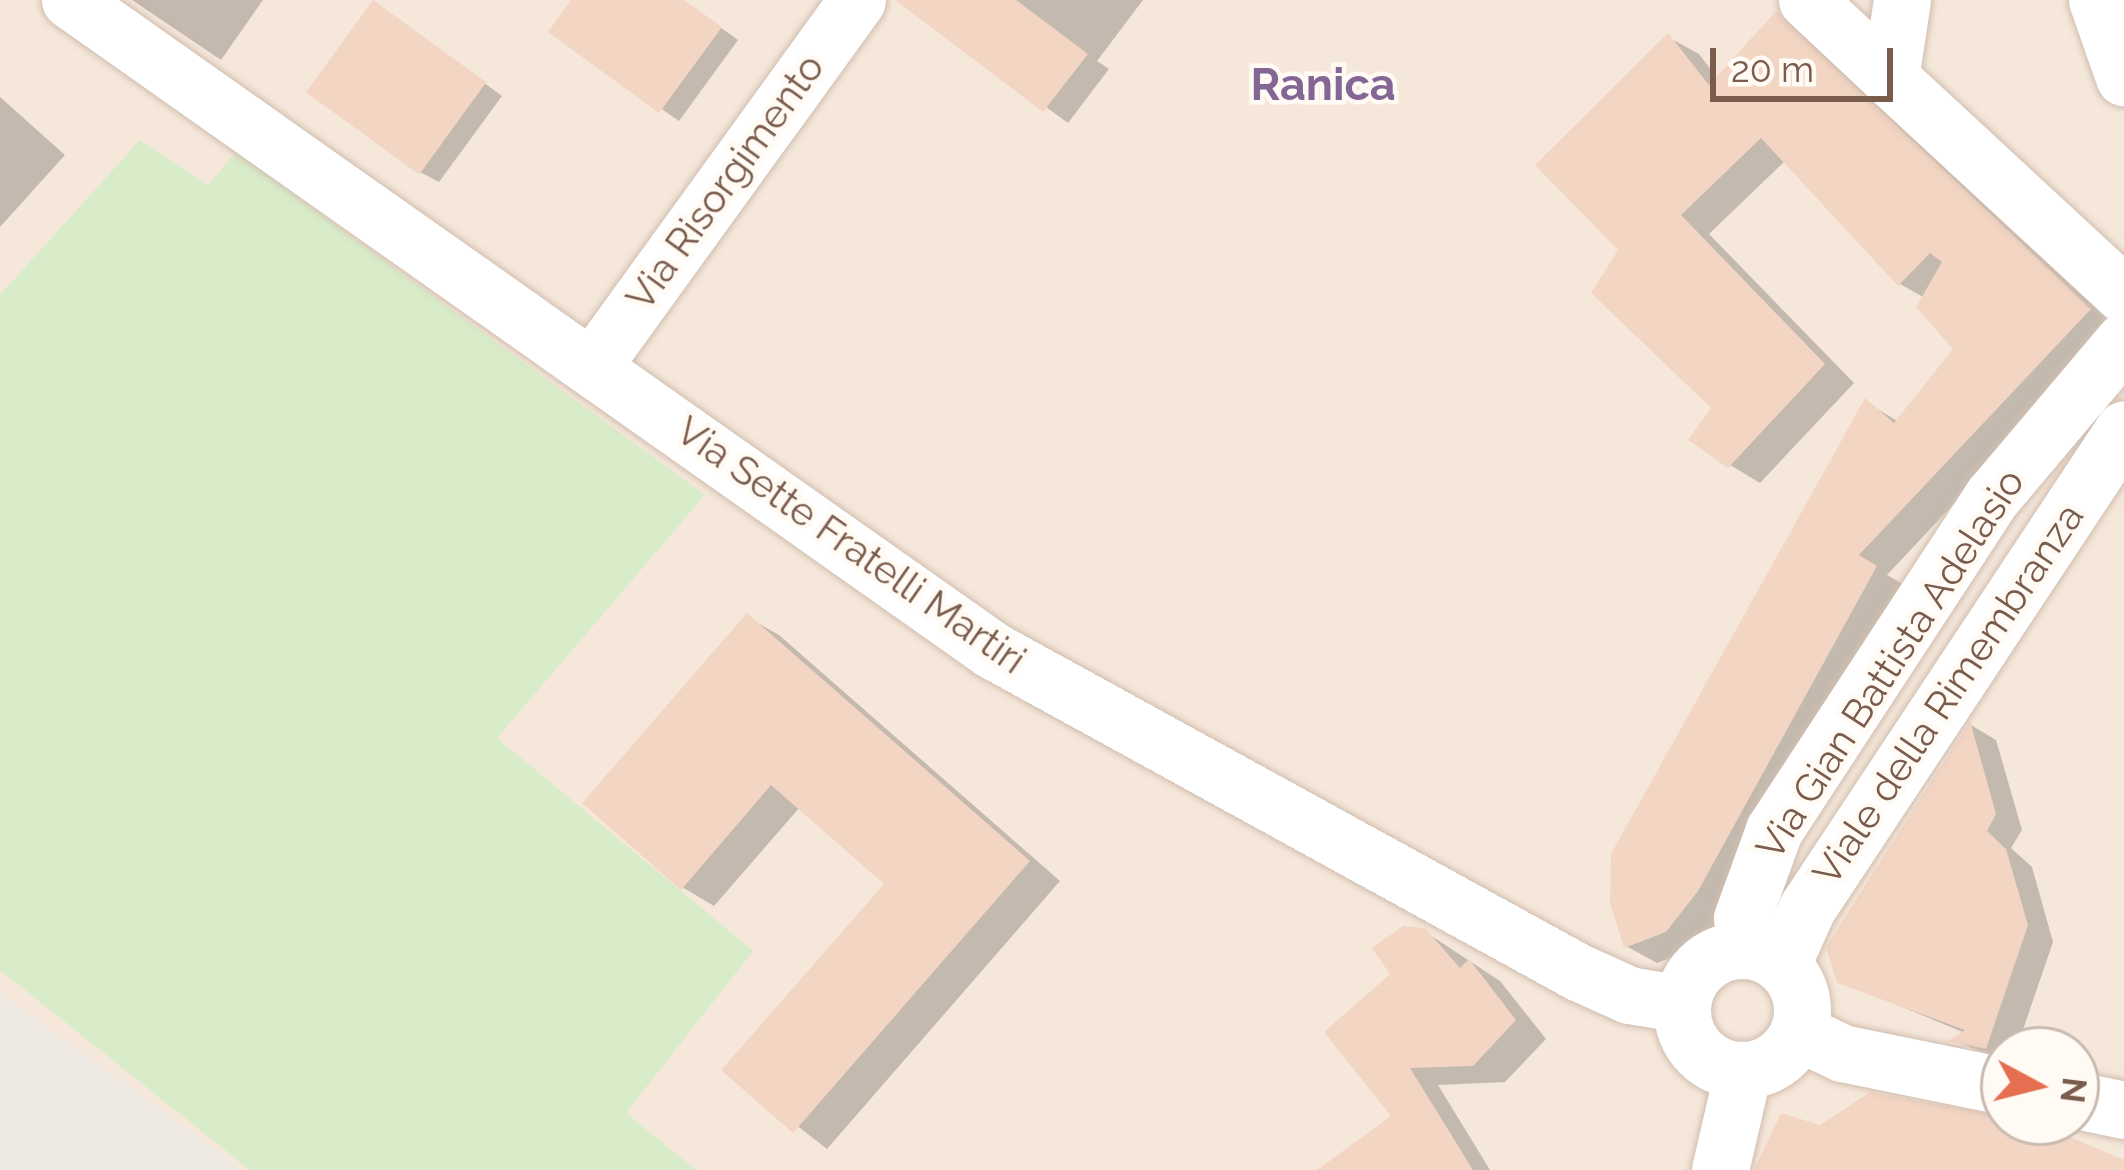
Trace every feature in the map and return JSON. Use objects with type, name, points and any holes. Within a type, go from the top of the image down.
[{"type":"street","name":"Via Sette Fratelli Martiri","points":[[70,0],[992,650],[1578,972],[1629,995],[1682,1004]]},
{"type":"street","name":"Via Risorgimento","points":[[593,365],[857,0]]},
{"type":"street","points":[[1807,0],[2124,295]]},
{"type":"street","points":[[2085,5],[2124,76]]},
{"type":"street","points":[[1890,78],[1904,7]]},
{"type":"street","name":"Via Gian Battista Adelasio","points":[[1764,957],[1742,918],[1774,830],[1992,497],[2124,341]]},
{"type":"street","name":"Viale della Rimembranza","points":[[1764,957],[1807,908],[2124,429]]},
{"type":"street","points":[[1764,957],[1797,983],[1798,1032],[1766,1065],[1743,1070],[1698,1051],[1682,1004],[1702,963],[1764,957]]},
{"type":"street","points":[[1798,1032],[1842,1053],[1980,1081]]},
{"type":"street","points":[[1720,1170],[1743,1070]]},
{"type":"shaded area","points":[[0,0],[2124,0],[2124,1170],[244,1170],[0,993]]},
{"type":"shaded area","points":[[0,993],[244,1170],[0,1170]]},
{"type":"green space","points":[[140,140],[208,185],[236,152],[705,495],[497,738],[753,951],[626,1113],[696,1170],[250,1170],[0,970],[0,295]]},
{"type":"building","points":[[373,0],[486,82],[419,175],[306,92]]},
{"type":"building","points":[[571,0],[684,0],[722,27],[659,113],[548,32]]},
{"type":"building","points":[[895,0],[1016,0],[1088,54],[1043,112]]},
{"type":"building","points":[[1776,11],[2091,309],[1859,555],[1877,566],[1698,891],[1666,932],[1624,948],[1610,903],[1611,854],[1865,398],[1894,423],[1953,349],[1916,307],[1942,262],[1930,253],[1898,286],[1761,138],[1681,215],[1825,364],[1728,468],[1688,440],[1711,408],[1591,293],[1618,250],[1535,165],[1668,33],[1709,85]]},
{"type":"building","points":[[747,613],[1030,861],[793,1133],[721,1070],[884,884],[771,785],[681,890],[582,803]]},
{"type":"building","points":[[1970,721],[1996,814],[1987,831],[2006,849],[2028,925],[1994,1026],[1980,1026],[1980,1048],[1948,1041],[1965,1030],[1837,983],[1826,947]]},
{"type":"building","points":[[1403,926],[1425,928],[1460,968],[1469,959],[1516,1020],[1473,1066],[1410,1068],[1473,1170],[1317,1170],[1391,1116],[1324,1032],[1390,974],[1372,948]]},
{"type":"building","points":[[1870,1092],[1980,1112],[1980,1146],[2091,1146],[2124,1160],[2124,1170],[1754,1170],[1781,1113],[1820,1125]]},
{"type":"district","name":"Ranica","points":[[1323,85]]}]
